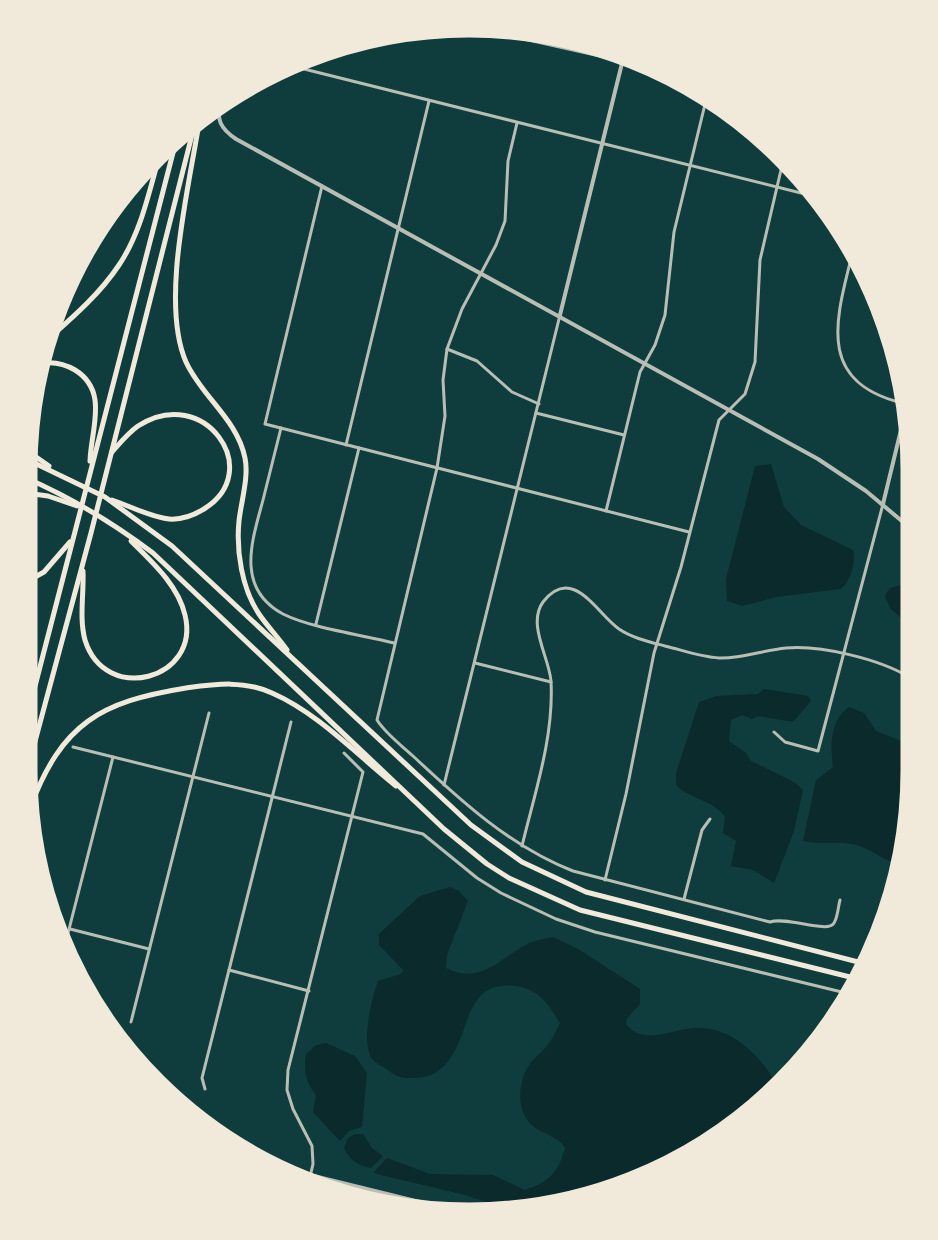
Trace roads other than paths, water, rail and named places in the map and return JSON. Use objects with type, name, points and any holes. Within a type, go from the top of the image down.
[{"type":"highway","points":[[198,131],[177,274],[178,333],[192,372],[232,426],[243,449],[246,464],[238,536],[244,574],[258,612],[291,656]]},
{"type":"highway","points":[[36,737],[91,533],[192,137]]},
{"type":"highway","points":[[36,682],[173,154]]},
{"type":"highway","points":[[59,330],[74,317],[120,264],[136,233],[154,172]]},
{"type":"highway","points":[[50,362],[72,368],[85,378],[94,392],[97,408],[90,444],[90,468]]},
{"type":"highway","points":[[36,464],[105,497],[166,518],[183,518],[210,505],[220,494],[228,473],[229,458],[218,434],[206,422],[190,416],[172,414],[151,419],[135,428],[111,453]]},
{"type":"highway","points":[[36,457],[68,478]]},
{"type":"highway","points":[[36,483],[90,510],[119,528],[185,581],[424,809]]},
{"type":"highway","points":[[36,494],[90,510]]},
{"type":"highway","points":[[105,497],[172,546],[471,825],[529,867],[586,892],[858,961]]},
{"type":"highway","points":[[82,563],[82,618],[86,640],[98,663],[106,672],[135,679],[160,673],[172,664],[179,655],[187,635],[184,612],[164,574],[119,528]]},
{"type":"highway","points":[[36,575],[53,563],[73,538]]},
{"type":"highway","points":[[37,795],[60,751],[76,731],[102,711],[138,697],[232,683],[264,689],[307,712],[487,864],[556,901],[607,917],[850,977]]},
{"type":"street","points":[[533,41],[592,54]]},
{"type":"street","points":[[444,785],[621,64]]},
{"type":"street","points":[[303,69],[803,194]]},
{"type":"street","points":[[346,445],[429,101]]},
{"type":"street","points":[[606,511],[640,372],[665,315],[671,248],[705,106]]},
{"type":"street","points":[[218,116],[226,132],[646,362],[843,474],[902,520]]},
{"type":"street","points":[[517,123],[508,161],[505,221],[454,326],[447,349],[444,380],[445,416],[437,468],[377,720],[444,785],[522,846],[557,865],[605,880],[770,922],[776,920],[830,928],[834,924],[840,900]]},
{"type":"street","points":[[605,880],[657,644],[719,420],[745,394],[755,362],[760,260],[781,169]]},
{"type":"street","points":[[322,186],[265,424],[689,532]]},
{"type":"street","points":[[850,264],[836,322],[839,348],[850,372],[859,381],[875,393],[896,402]]},
{"type":"street","points":[[447,349],[477,361],[512,393],[539,404]]},
{"type":"street","points":[[536,413],[624,435]]},
{"type":"street","points":[[281,428],[251,543],[250,568],[253,579],[274,608],[295,619],[394,643]]},
{"type":"street","points":[[774,732],[785,742],[818,752],[900,433]]},
{"type":"street","points":[[316,624],[359,448]]},
{"type":"street","points":[[522,846],[547,739],[551,682],[537,621],[542,604],[555,592],[573,590],[582,592],[620,630],[657,644],[716,658],[796,648],[868,661],[902,674]]},
{"type":"street","points":[[475,663],[551,682]]},
{"type":"street","points":[[131,1022],[209,713]]},
{"type":"street","points":[[205,1089],[202,1078],[291,722]]},
{"type":"street","points":[[73,747],[423,834],[477,878],[518,902],[556,919],[595,932],[842,992]]},
{"type":"street","points":[[310,1174],[312,1146],[293,1109],[287,1090],[288,1070],[363,772],[344,753]]},
{"type":"street","points":[[68,935],[113,757]]},
{"type":"street","points":[[684,899],[702,830],[711,819]]},
{"type":"street","points":[[70,929],[149,949]]},
{"type":"street","points":[[229,970],[309,991]]},
{"type":"street","points":[[321,1178],[410,1200]]},
{"type":"water","points":[[771,464],[784,507],[801,525],[853,550],[853,566],[848,581],[841,589],[776,597],[742,606],[727,601],[726,579],[755,466]]},
{"type":"water","points":[[902,585],[902,619],[891,609],[885,597],[886,593],[895,586]]},
{"type":"water","points":[[764,689],[808,696],[811,701],[793,722],[758,716],[752,719],[742,715],[731,720],[729,741],[746,753],[751,761],[794,782],[803,790],[794,831],[774,883],[753,870],[731,866],[736,841],[723,833],[725,817],[708,803],[688,794],[676,785],[676,773],[699,702],[716,696],[758,694]]},
{"type":"water","points":[[849,707],[864,713],[876,731],[902,741],[901,799],[892,862],[853,844],[803,841],[816,780],[833,767],[833,734],[843,712]]},
{"type":"water","points":[[450,887],[459,891],[468,901],[447,955],[446,968],[458,973],[479,972],[488,969],[529,943],[553,937],[578,949],[640,989],[640,1004],[627,1018],[626,1024],[633,1031],[659,1035],[705,1028],[721,1032],[742,1043],[768,1070],[773,1079],[733,1115],[686,1146],[635,1171],[553,1196],[490,1203],[377,1174],[374,1172],[387,1158],[430,1174],[493,1175],[525,1190],[552,1175],[565,1148],[558,1140],[528,1121],[520,1100],[521,1084],[526,1070],[548,1044],[560,1023],[547,1004],[531,991],[516,986],[497,987],[484,993],[475,1003],[449,1060],[437,1072],[418,1078],[400,1077],[375,1062],[370,1054],[367,1045],[368,1022],[378,981],[401,974],[403,970],[379,945],[379,934],[420,896]]},
{"type":"water","points":[[326,1043],[355,1056],[367,1073],[362,1127],[349,1131],[340,1141],[313,1112],[316,1095],[305,1071],[306,1054],[316,1045]]},
{"type":"water","points":[[355,1134],[363,1134],[372,1148],[383,1156],[371,1168],[354,1161],[344,1148],[348,1138]]}]
